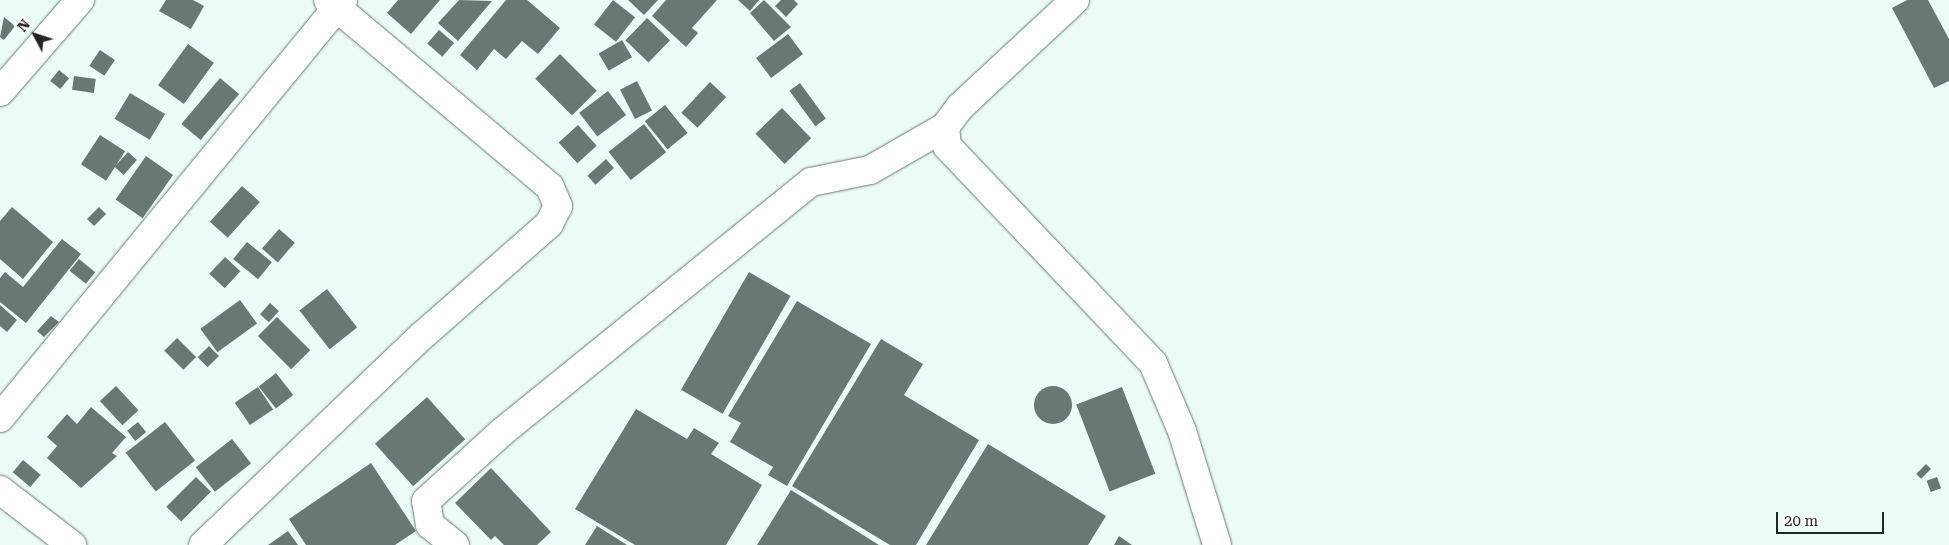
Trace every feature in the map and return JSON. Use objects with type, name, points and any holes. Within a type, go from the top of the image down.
[{"type":"street","points":[[0,92],[80,0]]},
{"type":"street","points":[[455,545],[430,525],[426,501],[502,432],[811,182],[870,170],[945,127],[960,107],[1076,0]]},
{"type":"street","points":[[0,418],[336,3],[550,187],[558,206],[549,224],[423,335],[203,545]]},
{"type":"street","points":[[945,127],[947,146],[957,162],[1153,363],[1182,431],[1217,545]]},
{"type":"street","points":[[0,490],[72,545]]},
{"type":"building","points":[[166,0],[193,0],[204,6],[191,29],[159,11]]},
{"type":"building","points":[[398,0],[440,0],[411,34],[387,13]]},
{"type":"building","points":[[459,0],[492,1],[458,41],[438,23]]},
{"type":"building","points":[[506,0],[527,0],[560,28],[538,54],[522,41],[506,59],[494,49],[477,70],[460,55]]},
{"type":"building","points":[[613,0],[635,17],[616,42],[594,24]]},
{"type":"building","points":[[628,0],[658,0],[644,15]]},
{"type":"building","points":[[666,0],[717,0],[692,28],[698,33],[686,47],[652,16]]},
{"type":"building","points":[[738,0],[759,0],[750,11]]},
{"type":"building","points":[[764,0],[791,27],[774,41],[750,13]]},
{"type":"building","points":[[781,0],[794,0],[798,4],[786,17],[775,6]]},
{"type":"building","points":[[1907,0],[1928,0],[1949,39],[1949,81],[1934,88],[1892,8]]},
{"type":"building","points":[[4,17],[15,26],[4,40],[0,37]]},
{"type":"building","points":[[647,18],[670,40],[648,63],[625,40]]},
{"type":"building","points":[[439,30],[454,43],[442,57],[427,44]]},
{"type":"building","points":[[788,34],[803,54],[771,78],[756,58]]},
{"type":"building","points":[[622,40],[632,57],[609,71],[599,54]]},
{"type":"building","points":[[188,44],[214,63],[184,104],[158,85]]},
{"type":"building","points":[[100,50],[115,60],[104,76],[89,66]]},
{"type":"building","points":[[560,54],[597,91],[572,116],[535,79]]},
{"type":"building","points":[[59,70],[69,78],[60,89],[50,81]]},
{"type":"building","points":[[74,76],[96,79],[94,93],[72,90]]},
{"type":"building","points":[[220,78],[239,94],[201,140],[181,124]]},
{"type":"building","points":[[637,81],[652,110],[635,119],[620,90]]},
{"type":"building","points":[[710,82],[726,97],[697,128],[681,113]]},
{"type":"building","points":[[800,83],[826,119],[815,126],[789,91]]},
{"type":"building","points":[[608,91],[626,115],[597,137],[579,113]]},
{"type":"building","points":[[130,93],[165,114],[150,140],[115,119]]},
{"type":"building","points":[[665,105],[688,133],[667,149],[645,121]]},
{"type":"building","points":[[782,108],[811,138],[785,164],[755,134]]},
{"type":"building","points":[[644,124],[666,152],[631,180],[609,152]]},
{"type":"building","points":[[578,125],[597,146],[577,163],[559,142]]},
{"type":"building","points":[[100,135],[125,151],[106,181],[81,164]]},
{"type":"building","points":[[128,152],[137,160],[124,175],[115,167]]},
{"type":"building","points":[[146,156],[173,175],[143,218],[116,199]]},
{"type":"building","points":[[606,159],[614,168],[595,185],[587,176]]},
{"type":"building","points":[[242,186],[260,202],[228,238],[210,222]]},
{"type":"building","points":[[12,207],[53,242],[23,279],[0,259],[0,221]]},
{"type":"building","points":[[99,207],[106,214],[94,226],[87,219]]},
{"type":"building","points":[[279,229],[295,243],[278,262],[262,249]]},
{"type":"building","points":[[62,239],[81,254],[26,323],[0,302],[0,278],[5,272],[23,287]]},
{"type":"building","points":[[247,242],[272,262],[258,279],[233,259]]},
{"type":"building","points":[[225,257],[240,271],[225,288],[209,274]]},
{"type":"building","points":[[79,259],[95,272],[86,284],[70,271]]},
{"type":"building","points":[[749,272],[791,296],[723,414],[681,390]]},
{"type":"building","points":[[327,289],[357,328],[330,349],[299,311]]},
{"type":"building","points":[[240,300],[257,323],[217,352],[200,329]]},
{"type":"building","points":[[797,301],[871,344],[787,486],[768,475],[773,467],[730,442],[741,423],[728,416]]},
{"type":"building","points":[[270,303],[279,311],[269,322],[260,314]]},
{"type":"building","points":[[0,305],[17,320],[7,332],[0,326]]},
{"type":"building","points":[[51,316],[59,322],[44,337],[37,331]]},
{"type":"building","points":[[277,317],[310,350],[291,369],[258,336]]},
{"type":"building","points":[[177,338],[196,357],[183,370],[164,351]]},
{"type":"building","points":[[881,339],[923,364],[904,395],[979,440],[916,545],[890,545],[792,486]]},
{"type":"building","points":[[209,346],[219,356],[208,367],[198,357]]},
{"type":"building","points":[[276,373],[293,395],[276,409],[259,387]]},
{"type":"building","points":[[116,386],[139,410],[122,425],[100,401]]},
{"type":"building","points":[[1053,386],[1066,392],[1072,405],[1066,418],[1053,424],[1040,418],[1034,405],[1040,392]]},
{"type":"building","points":[[258,387],[273,409],[250,425],[235,403]]},
{"type":"building","points":[[1122,387],[1155,474],[1110,491],[1076,405]]},
{"type":"building","points":[[427,397],[465,439],[413,486],[375,444]]},
{"type":"building","points":[[91,407],[126,437],[112,453],[117,456],[81,488],[47,458],[57,446],[47,437],[67,414],[77,424]]},
{"type":"building","points":[[636,409],[687,439],[694,428],[719,443],[711,454],[762,485],[726,545],[635,545],[575,509]]},
{"type":"building","points":[[138,422],[146,432],[135,441],[127,431]]},
{"type":"building","points":[[165,422],[195,461],[156,491],[126,453]]},
{"type":"building","points":[[232,439],[251,463],[215,492],[196,467]]},
{"type":"building","points":[[988,444],[1106,516],[1088,545],[926,545]]},
{"type":"building","points":[[23,460],[41,475],[30,487],[13,472]]},
{"type":"building","points":[[371,463],[416,531],[395,545],[306,545],[289,519]]},
{"type":"building","points":[[1926,464],[1931,469],[1921,479],[1916,474]]},
{"type":"building","points":[[491,468],[551,532],[537,545],[504,545],[495,536],[491,540],[455,503]]},
{"type":"building","points":[[196,477],[211,492],[181,522],[166,507]]},
{"type":"building","points":[[1937,477],[1941,488],[1931,492],[1927,481]]},
{"type":"building","points":[[791,490],[879,545],[757,545]]},
{"type":"building","points":[[597,526],[627,545],[585,545]]},
{"type":"building","points":[[288,531],[298,545],[268,545]]},
{"type":"building","points":[[1119,536],[1132,545],[1114,545]]}]
